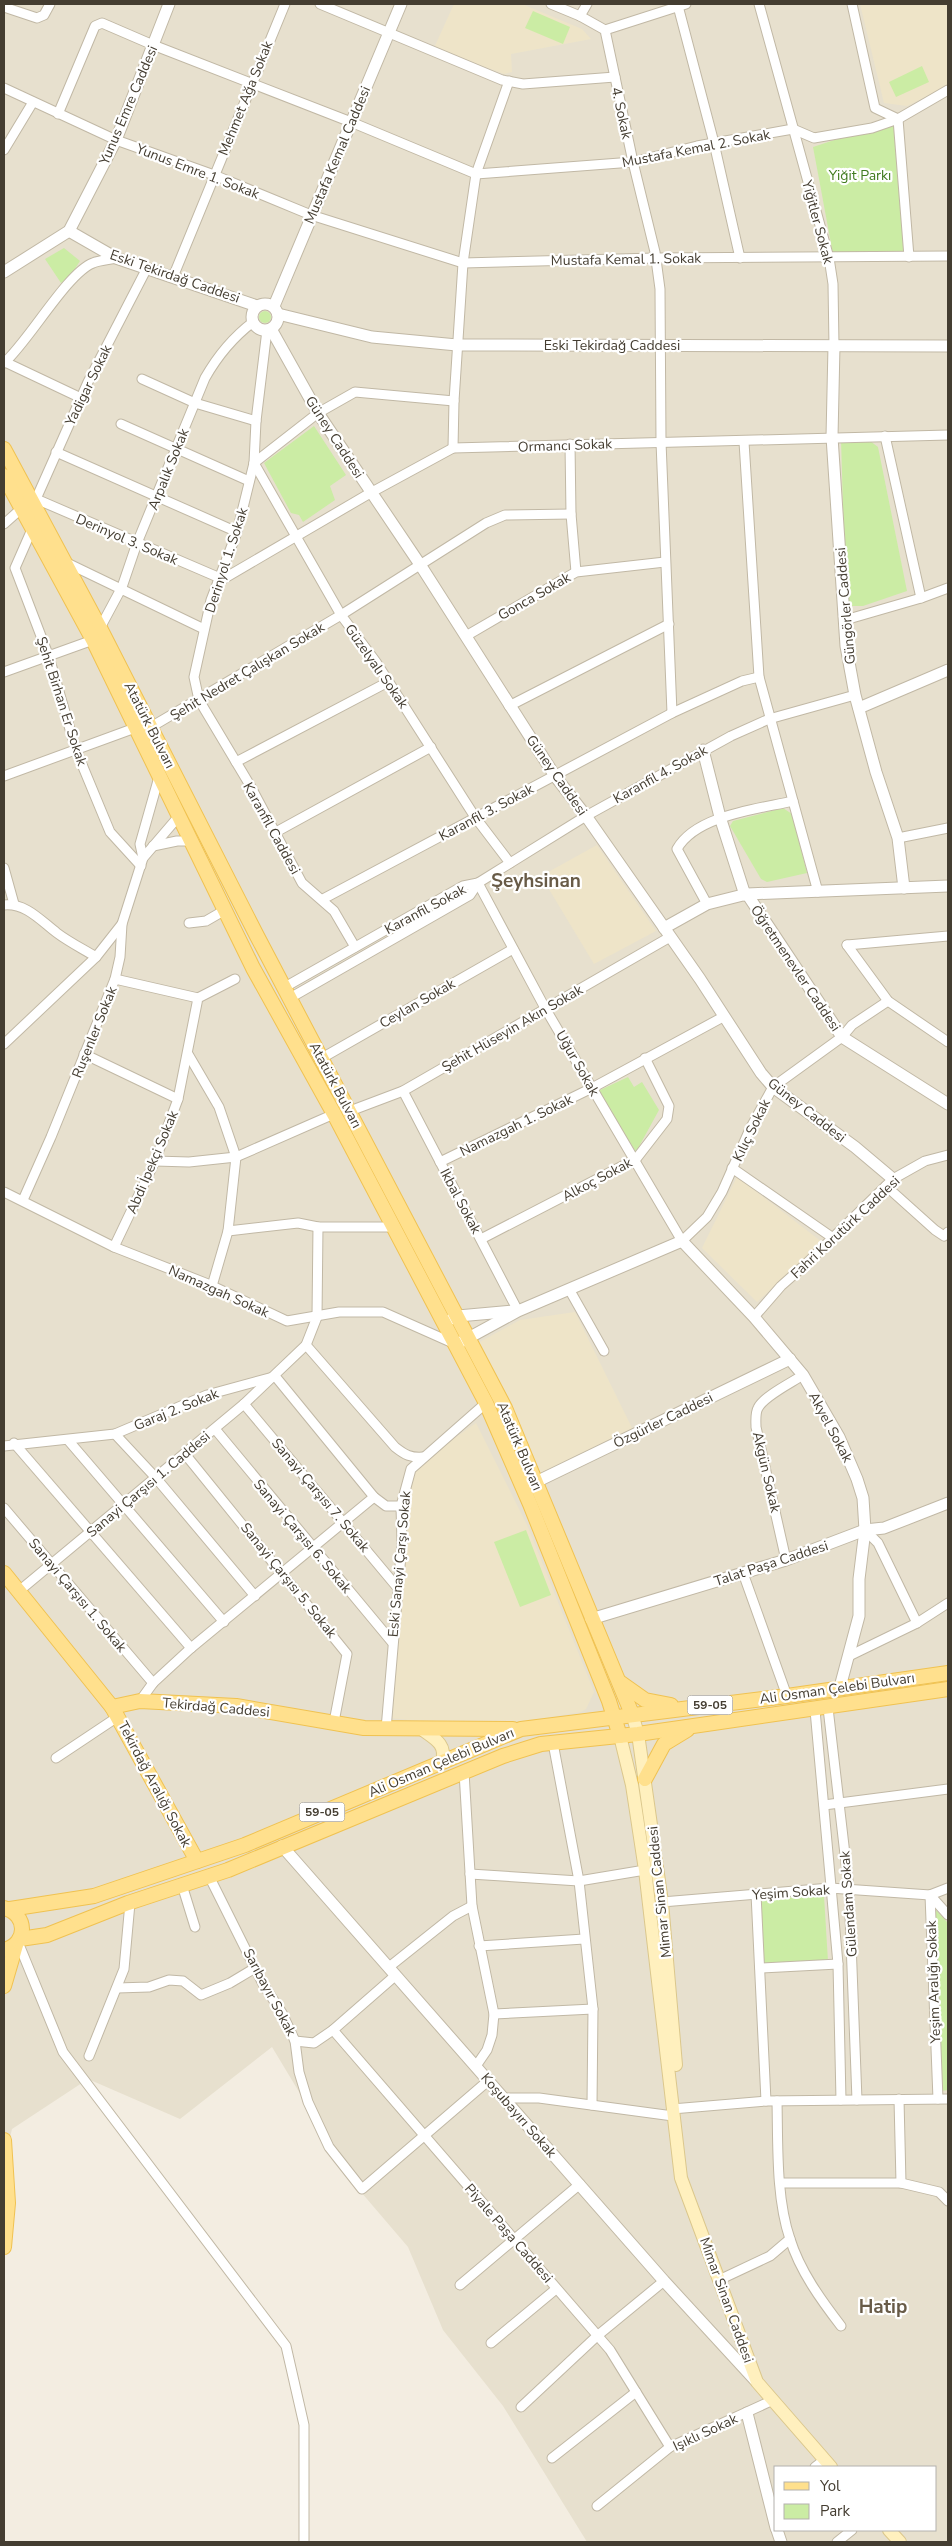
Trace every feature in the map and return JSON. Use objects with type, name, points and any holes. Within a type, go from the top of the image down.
[{"type":"main road","name":"Atatürk Bulvarı","points":[[4,450],[29,501],[64,561],[135,728],[253,968],[334,1114],[486,1403],[530,1504],[605,1693],[620,1736]]},
{"type":"main road","name":"Atatürk Bulvarı","points":[[4,476],[29,501],[33,527],[151,727],[287,992],[505,1408],[591,1619],[619,1682],[638,1734]]},
{"type":"main road","points":[[179,816],[191,805]]},
{"type":"main road","points":[[4,1573],[116,1711]]},
{"type":"main road","name":"Ali Osman Çelebi Bulvarı","points":[[7,1908],[94,1896],[244,1845],[521,1729],[787,1696],[948,1673]]},
{"type":"main road","points":[[619,1682],[645,1700],[686,1708]]},
{"type":"main road","name":"Ali Osman Çelebi Bulvarı","points":[[14,1944],[48,1935],[130,1902],[208,1877],[503,1756],[553,1743],[638,1734],[821,1709],[948,1689]]},
{"type":"main road","points":[[582,1721],[595,1712],[605,1693]]},
{"type":"main road","name":"Tekirdağ Caddesi","points":[[116,1711],[140,1701],[236,1706],[386,1729],[521,1729]]},
{"type":"main road","name":"Tekirdağ Aralığı Sokak","points":[[116,1711],[197,1861]]},
{"type":"main road","points":[[645,1779],[664,1744],[694,1726]]},
{"type":"main road","points":[[420,1728],[442,1744],[444,1753],[442,1761]]},
{"type":"main road","name":"Mimar Sinan Caddesi","points":[[638,1734],[662,1902],[677,2082],[673,2113]]},
{"type":"main road","name":"Mimar Sinan Caddesi","points":[[620,1736],[632,1785],[645,1870],[681,2178],[757,2382],[823,2465]]},
{"type":"main road","points":[[197,1861],[208,1877]]},
{"type":"main road","points":[[4,1986],[14,1944],[22,1925],[20,1918],[7,1908]]},
{"type":"main road","points":[[4,2140],[8,2203],[4,2244]]},
{"type":"main road","points":[[889,2531],[900,2542]]},
{"type":"street","points":[[7,10],[37,18],[44,15],[50,4]]},
{"type":"street","name":"Yunus Emre Caddesi","points":[[68,231],[116,140],[169,4]]},
{"type":"street","name":"Mehmet Ağa Sokak","points":[[173,276],[284,4]]},
{"type":"street","points":[[320,4],[509,81],[523,84],[615,77]]},
{"type":"street","name":"Mustafa Kemal Caddesi","points":[[276,310],[310,215],[401,4]]},
{"type":"street","points":[[550,4],[580,16],[604,30],[682,5],[740,258]]},
{"type":"street","points":[[580,16],[586,4]]},
{"type":"street","name":"Yiğitler Sokak","points":[[759,4],[830,258],[834,346]]},
{"type":"street","points":[[852,4],[875,108],[898,119]]},
{"type":"street","name":"Mustafa Kemal 2. Sokak","points":[[58,114],[95,26],[102,23],[476,174],[633,162],[714,143],[793,128]]},
{"type":"street","name":"4. Sokak","points":[[604,30],[656,258],[660,289],[662,344],[661,442],[672,713]]},
{"type":"street","points":[[453,448],[457,345],[463,263],[476,174],[509,81]]},
{"type":"street","name":"Yunus Emre 1. Sokak","points":[[4,88],[116,140],[214,175],[310,215]]},
{"type":"street","points":[[793,128],[814,138],[872,128],[898,119],[948,90]]},
{"type":"street","points":[[4,150],[33,102]]},
{"type":"street","points":[[898,119],[909,257]]},
{"type":"street","name":"Mustafa Kemal 1. Sokak","points":[[310,215],[463,263],[656,258],[948,256]]},
{"type":"street","points":[[4,272],[68,231]]},
{"type":"street","name":"Eski Tekirdağ Caddesi","points":[[68,231],[116,258],[257,306]]},
{"type":"street","points":[[81,398],[4,363],[77,274],[92,263],[116,258]]},
{"type":"street","name":"Yadigar Sokak","points":[[29,501],[56,452],[81,398],[147,268]]},
{"type":"street","points":[[266,303],[276,310],[277,322],[269,329],[258,328],[252,322],[252,313],[257,306],[266,303]]},
{"type":"street","name":"Eski Tekirdağ Caddesi","points":[[276,310],[372,337],[457,345],[948,346]]},
{"type":"street","name":"Arpalık Sokak","points":[[96,634],[122,588],[137,544],[194,403],[218,355],[233,338],[252,322]]},
{"type":"street","name":"Güney Caddesi","points":[[269,329],[318,413],[421,566],[555,776],[586,816],[773,1087],[855,1146],[890,1182]]},
{"type":"street","name":"Derinyol 1. Sokak","points":[[199,700],[194,677],[204,629],[211,600],[237,532],[254,463],[256,421],[269,329]]},
{"type":"street","name":"Güngörler Caddesi","points":[[834,346],[832,437],[846,646],[855,695],[876,772],[898,838],[904,888]]},
{"type":"street","points":[[142,379],[194,403],[256,421]]},
{"type":"street","points":[[254,463],[318,413],[355,392],[454,401]]},
{"type":"street","points":[[121,424],[249,481]]},
{"type":"street","name":"Ormancı Sokak","points":[[219,580],[453,448],[661,442],[744,442],[832,437],[948,435]]},
{"type":"street","points":[[885,436],[921,598]]},
{"type":"street","points":[[744,442],[759,677],[818,892]]},
{"type":"street","points":[[570,444],[571,514],[576,572]]},
{"type":"street","points":[[56,452],[237,532]]},
{"type":"street","name":"Güzelyalı Sokak","points":[[254,463],[342,615],[475,816],[510,862]]},
{"type":"street","points":[[4,524],[29,501]]},
{"type":"street","name":"Derinyol 3. Sokak","points":[[29,501],[137,544],[219,580]]},
{"type":"street","name":"Şehit Nedret Çalışkan Sokak","points":[[151,727],[342,615],[486,523],[505,515],[571,514]]},
{"type":"street","name":"Şehit Birhan Er Sokak","points":[[33,527],[15,568],[49,657],[76,750],[110,832],[142,862]]},
{"type":"street","points":[[64,561],[204,629]]},
{"type":"street","name":"Gonca Sokak","points":[[466,636],[576,572],[665,562]]},
{"type":"street","points":[[845,620],[921,598],[948,588]]},
{"type":"street","points":[[509,706],[669,624]]},
{"type":"street","points":[[4,672],[49,657],[96,634]]},
{"type":"street","points":[[859,708],[948,670]]},
{"type":"street","name":"Karanfil 3. Sokak","points":[[323,899],[475,816],[555,776],[672,713],[742,681],[759,677]]},
{"type":"street","points":[[236,762],[388,682]]},
{"type":"street","name":"Karanfil 4. Sokak","points":[[478,883],[586,816],[703,750],[769,719],[855,695]]},
{"type":"street","name":"Karanfil Caddesi","points":[[199,700],[276,832],[302,882],[314,896],[323,899],[334,911],[355,947]]},
{"type":"street","points":[[4,776],[135,728]]},
{"type":"street","points":[[276,832],[431,747]]},
{"type":"street","name":"Öğretmenevler Caddesi","points":[[703,750],[720,818],[746,894],[842,1036],[948,1104]]},
{"type":"street","points":[[142,862],[140,844],[160,776]]},
{"type":"street","points":[[707,904],[677,849],[680,843],[697,830],[720,818],[794,801]]},
{"type":"street","points":[[142,862],[179,816]]},
{"type":"street","points":[[898,838],[948,828]]},
{"type":"street","points":[[153,846],[177,841],[191,841]]},
{"type":"street","name":"Ruşenler Sokak","points":[[23,1200],[62,1112],[115,979],[120,957],[122,924],[142,862]]},
{"type":"street","points":[[4,868],[14,904]]},
{"type":"street","name":"Karanfil Sokak","points":[[287,992],[470,895],[478,883]]},
{"type":"street","name":"Karanfil Sokak","points":[[287,992],[355,947],[463,886],[478,883]]},
{"type":"street","name":"Uğur Sokak","points":[[478,883],[545,1008],[636,1159],[682,1241]]},
{"type":"street","points":[[667,933],[707,904],[746,894],[948,886]]},
{"type":"street","points":[[4,905],[14,904],[35,914],[57,934],[96,957]]},
{"type":"street","points":[[189,923],[206,921],[225,910]]},
{"type":"street","points":[[4,1044],[96,957],[122,924]]},
{"type":"street","name":"Şehit Hüseyin Akın Sokak","points":[[350,1111],[403,1091],[545,1008],[667,933]]},
{"type":"street","points":[[948,936],[847,944],[888,1001],[948,1042]]},
{"type":"street","name":"Ceylan Sokak","points":[[322,1058],[513,949]]},
{"type":"street","points":[[115,979],[198,998],[236,978]]},
{"type":"street","name":"Abdi İpekçi Sokak","points":[[114,1247],[155,1161],[178,1100],[198,998]]},
{"type":"street","name":"Kılıç Sokak","points":[[682,1241],[707,1217],[722,1192],[750,1129],[773,1087],[842,1036],[852,1025],[888,1001]]},
{"type":"street","name":"Namazgah 1. Sokak","points":[[440,1162],[592,1088],[723,1017]]},
{"type":"street","points":[[84,1054],[178,1100]]},
{"type":"street","points":[[188,1054],[219,1107],[236,1157],[228,1231],[212,1286]]},
{"type":"street","name":"Alkoç Sokak","points":[[480,1239],[636,1159],[667,1119],[669,1106],[645,1058]]},
{"type":"street","name":"İkbal Sokak","points":[[403,1091],[518,1311]]},
{"type":"street","points":[[155,1161],[188,1162],[236,1157],[334,1114]]},
{"type":"street","name":"Fahri Korutürk Caddesi","points":[[754,1317],[781,1286],[890,1182],[925,1161],[948,1155]]},
{"type":"street","points":[[732,1168],[833,1238]]},
{"type":"street","points":[[890,1182],[935,1230],[944,1236],[948,1232]]},
{"type":"street","name":"Namazgah Sokak","points":[[4,1192],[114,1247],[212,1286],[287,1321],[339,1312],[383,1312],[456,1344]]},
{"type":"street","points":[[228,1231],[298,1223],[318,1227],[394,1227]]},
{"type":"street","points":[[317,1317],[318,1227]]},
{"type":"street","points":[[456,1344],[518,1311],[682,1241]]},
{"type":"street","name":"Akyel Sokak","points":[[682,1241],[754,1317],[803,1375],[839,1437],[857,1479],[863,1498],[865,1530],[859,1579],[859,1616],[840,1687]]},
{"type":"street","points":[[569,1289],[604,1351]]},
{"type":"street","points":[[422,1329],[458,1316],[518,1311]]},
{"type":"street","name":"Garaj 2. Sokak","points":[[4,1446],[14,1443],[68,1440],[116,1434],[207,1395],[275,1376],[306,1345],[317,1317]]},
{"type":"street","points":[[306,1345],[404,1455],[413,1458],[423,1457]]},
{"type":"street","name":"Özgürler Caddesi","points":[[536,1482],[790,1359]]},
{"type":"street","name":"Akgün Sokak","points":[[786,1560],[756,1427],[756,1417],[758,1407],[775,1393],[803,1375]]},
{"type":"street","points":[[275,1376],[374,1497],[386,1506],[402,1506]]},
{"type":"street","name":"Sanayi Çarşısı 1. Caddesi","points":[[19,1591],[185,1454],[275,1376]]},
{"type":"street","name":"Eski Sanayi Çarşı Sokak","points":[[386,1729],[402,1543],[402,1506],[411,1469],[486,1403]]},
{"type":"street","name":"Sanayi Çarşısı 7. Sokak","points":[[244,1404],[344,1521],[397,1587]]},
{"type":"street","name":"Sanayi Çarşısı 6. Sokak","points":[[215,1428],[392,1642]]},
{"type":"street","points":[[116,1434],[156,1478],[255,1596]]},
{"type":"street","points":[[68,1440],[224,1622]]},
{"type":"street","points":[[14,1443],[191,1648]]},
{"type":"street","name":"Sanayi Çarşısı 5. Sokak","points":[[185,1454],[283,1572],[347,1654],[334,1722]]},
{"type":"street","points":[[140,1701],[153,1683],[191,1648],[374,1497]]},
{"type":"street","name":"Talat Paşa Caddesi","points":[[591,1619],[786,1560],[865,1530],[884,1528],[948,1503]]},
{"type":"street","name":"Sanayi Çarşısı 1. Sokak","points":[[4,1508],[153,1683]]},
{"type":"street","points":[[865,1530],[878,1543],[917,1623]]},
{"type":"street","points":[[743,1573],[787,1696]]},
{"type":"street","points":[[849,1656],[917,1623],[948,1602]]},
{"type":"street","name":"Gülendam Sokak","points":[[821,1709],[839,1803],[850,1890],[857,2100]]},
{"type":"street","name":"Gülendam Sokak","points":[[821,1709],[824,1805],[838,1964],[841,2100]]},
{"type":"street","points":[[56,1758],[116,1711]]},
{"type":"street","points":[[553,1743],[579,1881],[593,2009],[592,2105]]},
{"type":"street","points":[[464,1772],[472,1906],[478,1946],[494,2014],[492,2036],[487,2050],[476,2066]]},
{"type":"street","points":[[824,1805],[948,1789]]},
{"type":"street","name":"Koşubayırı Sokak","points":[[282,1846],[664,2281],[757,2382]]},
{"type":"street","points":[[470,1874],[579,1881],[645,1870]]},
{"type":"street","name":"Sarıbayır Sokak","points":[[208,1877],[295,2041],[299,2072],[308,2102],[329,2147],[362,2189],[425,2136]]},
{"type":"street","points":[[182,1886],[195,1927]]},
{"type":"street","name":"Yeşim Sokak","points":[[662,1902],[830,1888],[930,1895],[948,1888]]},
{"type":"street","points":[[756,1894],[766,2101]]},
{"type":"street","points":[[930,1895],[948,1915]]},
{"type":"street","name":"Yeşim Aralığı Sokak","points":[[930,1895],[938,2099]]},
{"type":"street","points":[[89,2056],[124,1969],[130,1902]]},
{"type":"street","points":[[295,2041],[314,2043],[333,2030],[392,1971],[453,1916],[472,1906]]},
{"type":"street","points":[[478,1946],[584,1939]]},
{"type":"street","points":[[14,1944],[62,2052],[286,2346],[304,2425],[304,2542]]},
{"type":"street","points":[[760,1968],[838,1964]]},
{"type":"street","points":[[117,1988],[149,1987],[169,1980],[183,1981],[201,1995],[230,1983],[255,1968]]},
{"type":"street","points":[[494,2014],[593,2009]]},
{"type":"street","name":"Piyale Paşa Caddesi","points":[[333,2030],[516,2239],[556,2289],[610,2350],[670,2447]]},
{"type":"street","points":[[425,2136],[488,2080]]},
{"type":"street","points":[[504,2098],[539,2098],[673,2113],[766,2101],[948,2099]]},
{"type":"street","points":[[899,2099],[901,2183]]},
{"type":"street","points":[[777,2101],[780,2183],[790,2239],[818,2295],[841,2326]]},
{"type":"street","points":[[780,2183],[901,2183],[939,2192],[948,2201]]},
{"type":"street","points":[[460,2286],[580,2184]]},
{"type":"street","points":[[719,2280],[770,2256],[790,2239]]},
{"type":"street","points":[[520,2407],[597,2336],[664,2281]]},
{"type":"street","points":[[491,2343],[556,2289]]},
{"type":"street","points":[[552,2458],[636,2392]]},
{"type":"street","name":"Işıklı Sokak","points":[[597,2506],[670,2447],[771,2401]]},
{"type":"street","points":[[747,2413],[772,2501],[774,2515]]},
{"type":"street","points":[[837,2542],[851,2531]]},
{"type":"shaded area","points":[[4,4],[948,4],[948,2542],[587,2542],[503,2406],[443,2330],[408,2247],[355,2185],[272,2047],[180,2119],[88,2079],[12,2129],[4,2161]]},
{"type":"shaded area","points":[[454,4],[522,4],[582,29],[591,39],[511,54],[512,72],[504,74],[434,48]]},
{"type":"shaded area","points":[[860,4],[948,4],[948,86],[907,106],[884,103]]},
{"type":"shaded area","points":[[597,845],[656,931],[594,964],[541,876]]},
{"type":"shaded area","points":[[737,1177],[822,1242],[757,1302],[702,1248]]},
{"type":"shaded area","points":[[575,1312],[633,1430],[538,1476],[476,1344],[520,1320]]},
{"type":"shaded area","points":[[476,1423],[527,1525],[594,1692],[586,1709],[581,1712],[515,1723],[458,1725],[389,1718],[411,1469]]},
{"type":"green space","points":[[533,11],[570,27],[563,44],[525,28]]},
{"type":"green space","points":[[922,66],[929,82],[896,97],[889,82]]},
{"type":"green space","name":"Yiğit Parkı","points":[[898,119],[908,251],[833,254],[813,147]]},
{"type":"green space","points":[[64,248],[80,261],[69,278],[61,283],[45,259]]},
{"type":"green space","points":[[263,311],[267,311],[271,317],[267,323],[263,323],[259,319],[259,315]]},
{"type":"green space","points":[[314,426],[346,475],[330,486],[335,500],[303,522],[299,515],[291,513],[264,463]]},
{"type":"green space","points":[[841,440],[870,441],[878,447],[907,591],[863,606],[846,606]]},
{"type":"green space","points":[[783,808],[792,814],[807,873],[767,882],[761,879],[730,826],[733,821]]},
{"type":"green space","points":[[628,1077],[634,1087],[642,1082],[659,1110],[636,1152],[598,1091]]},
{"type":"green space","points":[[526,1530],[551,1595],[520,1607],[494,1542]]},
{"type":"green space","points":[[824,1896],[828,1961],[762,1965],[758,1899]]},
{"type":"green space","points":[[935,1909],[948,1923],[948,2090],[941,2091]]},
{"type":"district","name":"Şeyhsinan","points":[[536,880]]},
{"type":"district","name":"Hatip","points":[[883,2306]]}]
